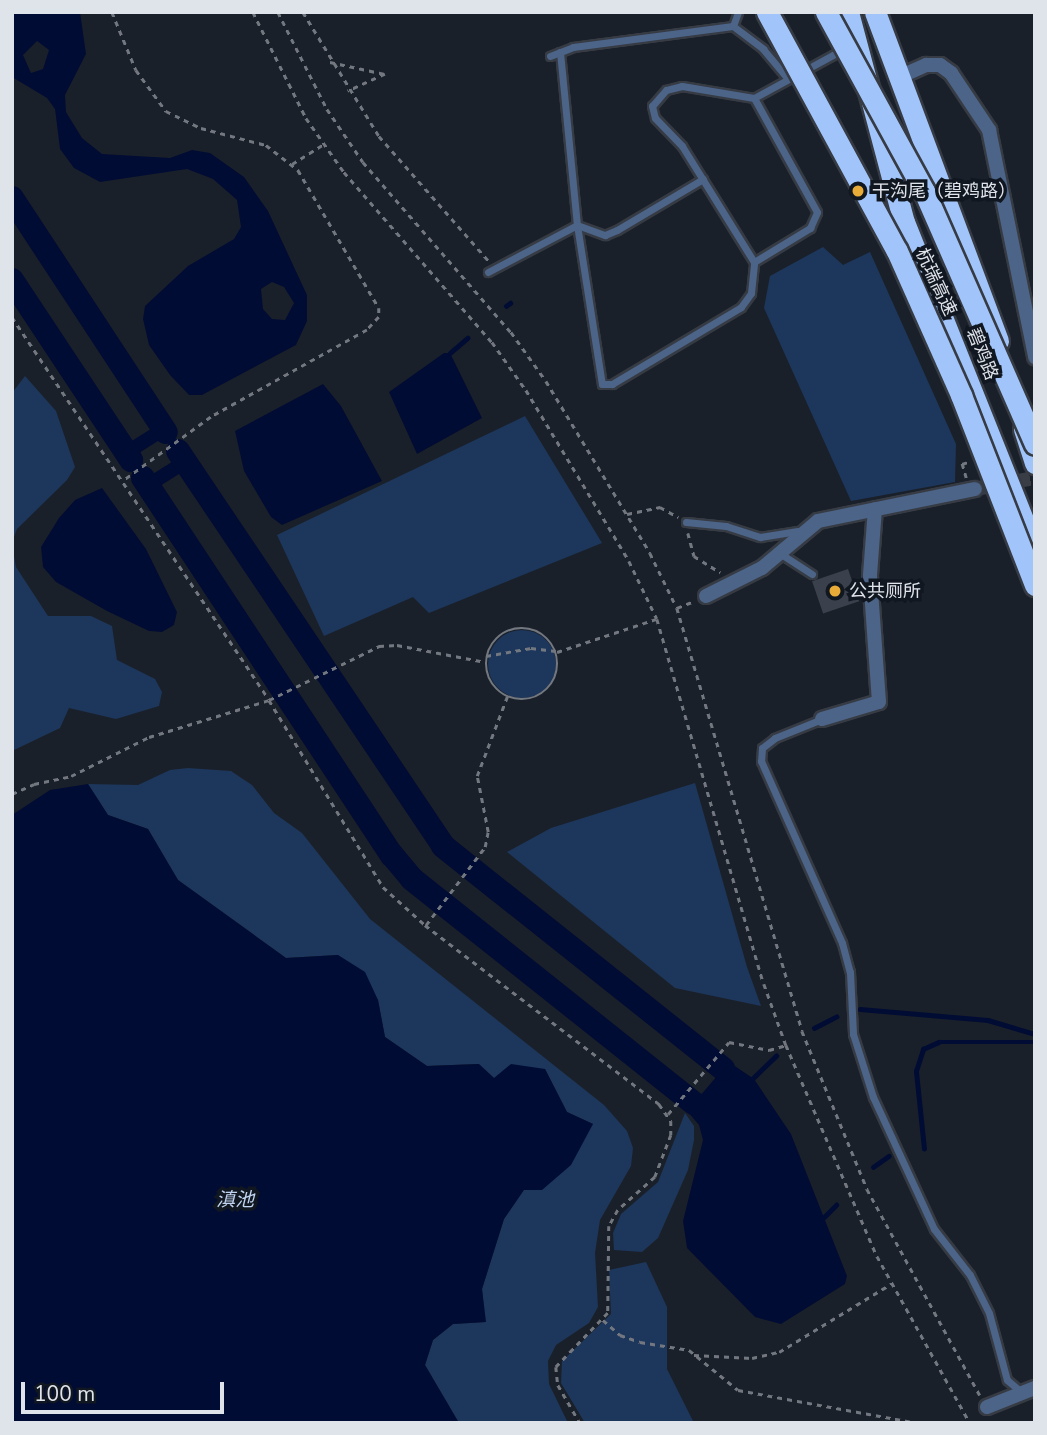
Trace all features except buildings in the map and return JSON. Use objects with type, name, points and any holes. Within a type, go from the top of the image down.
[{"type":"highway","points":[[754,12],[897,251]]},
{"type":"highway","name":"杭瑞高速","points":[[767,12],[897,251],[961,395],[1035,585]]},
{"type":"highway","name":"杭瑞高速","points":[[826,12],[924,191],[1035,443]]},
{"type":"highway","name":"碧鸡路","points":[[848,12],[904,222],[1035,549]]},
{"type":"highway","name":"碧鸡路","points":[[878,20],[985,299],[1035,463]]},
{"type":"street","points":[[899,77],[926,65],[940,65],[951,73],[989,130],[1035,356]]},
{"type":"street","points":[[706,596],[781,554],[818,521],[973,490]]},
{"type":"street","points":[[822,719],[844,716],[879,702],[870,575],[875,509]]},
{"type":"street","points":[[987,1407],[1020,1391],[1035,1388]]},
{"type":"lane","points":[[733,26],[738,12]]},
{"type":"lane","points":[[560,52],[577,225],[602,384],[612,384],[741,307],[751,293],[754,262],[682,146],[655,118],[655,98],[682,86],[754,98],[857,41],[878,20]]},
{"type":"lane","points":[[550,56],[560,52],[733,26],[763,49],[788,79]]},
{"type":"lane","points":[[754,98],[817,212],[810,228],[754,262]]},
{"type":"lane","points":[[492,270],[577,225],[605,235],[703,179]]},
{"type":"lane","points":[[686,522],[726,526],[760,537],[793,533],[818,521]]},
{"type":"lane","points":[[781,554],[812,574]]},
{"type":"lane","points":[[822,719],[775,738],[762,748],[761,761],[842,943],[850,972],[853,1034],[873,1097],[934,1229],[970,1275],[989,1312],[1007,1380],[1020,1391]]},
{"type":"path","points":[[112,12],[136,70],[166,111],[201,128],[267,145],[292,164],[367,281],[379,307],[375,324],[211,417],[123,481]]},
{"type":"path","points":[[253,12],[285,82],[324,144],[492,342],[526,390],[629,561],[657,619],[760,972],[786,1045],[849,1197],[892,1284],[970,1423]]},
{"type":"path","points":[[278,12],[307,75],[356,151],[511,332],[547,381],[627,514],[677,608],[802,1031],[867,1189],[987,1407]]},
{"type":"path","points":[[303,12],[348,91],[405,168],[492,270]]},
{"type":"path","points":[[330,62],[385,74],[348,91]]},
{"type":"path","points":[[292,164],[324,144]]},
{"type":"path","points":[[12,317],[269,700],[383,887],[425,925],[667,1115],[671,1135],[656,1177],[618,1210],[609,1226],[608,1313],[556,1367],[558,1385],[580,1423]]},
{"type":"path","points":[[966,463],[962,464],[973,490]]},
{"type":"path","points":[[627,514],[660,507],[686,522],[694,556],[724,575]]},
{"type":"path","points":[[677,608],[706,596]]},
{"type":"path","points":[[486,656],[531,649],[556,651],[657,619]]},
{"type":"path","points":[[523,627],[546,635],[556,651],[557,673],[543,694],[527,700],[507,697],[491,684],[486,656],[500,634],[523,627]]},
{"type":"path","points":[[12,794],[34,783],[71,776],[149,737],[269,700],[343,661],[379,646],[397,645],[485,662]]},
{"type":"path","points":[[425,925],[480,853],[488,832],[477,776],[479,759],[507,697]]},
{"type":"path","points":[[667,1115],[723,1047],[737,1040],[769,1050],[786,1045]]},
{"type":"path","points":[[603,1320],[620,1335],[694,1355],[752,1358],[779,1352],[892,1284]]},
{"type":"path","points":[[694,1355],[738,1390],[918,1423]]},
{"type":"shaded area","points":[[823,247],[843,265],[870,252],[956,444],[955,482],[851,501],[764,308],[770,276]]},
{"type":"shaded area","points":[[25,376],[56,411],[75,467],[67,480],[17,529],[12,542],[12,393]]},
{"type":"shaded area","points":[[525,416],[602,543],[429,613],[413,597],[324,636],[277,535]]},
{"type":"shaded area","points":[[12,545],[16,567],[48,616],[91,616],[112,626],[117,660],[155,679],[162,692],[159,706],[116,719],[69,708],[60,728],[12,751]]},
{"type":"shaded area","points":[[515,630],[529,630],[541,635],[551,645],[556,664],[551,683],[541,693],[529,698],[515,698],[503,693],[493,683],[488,671],[488,657],[493,645],[503,635]]},
{"type":"shaded area","points":[[188,768],[231,771],[252,785],[274,813],[302,833],[370,919],[604,1105],[627,1131],[633,1148],[631,1166],[600,1220],[595,1253],[598,1307],[589,1323],[556,1345],[548,1361],[549,1384],[568,1423],[459,1423],[425,1365],[433,1340],[453,1324],[485,1322],[482,1289],[504,1219],[524,1189],[593,1124],[567,1112],[545,1069],[494,1078],[478,1064],[427,1066],[385,1037],[378,1000],[338,955],[286,958],[178,880],[148,829],[108,815],[88,784],[138,785],[170,770]]},
{"type":"shaded area","points":[[695,783],[747,967],[761,1006],[675,988],[507,852],[551,828]]},
{"type":"shaded area","points":[[685,1113],[694,1126],[688,1170],[658,1238],[642,1252],[614,1250],[613,1233],[621,1214],[658,1182]]},
{"type":"shaded area","points":[[646,1262],[667,1307],[667,1369],[694,1423],[585,1423],[561,1383],[562,1361],[611,1314],[609,1270]]},
{"type":"water","points":[[12,12],[80,12],[86,54],[65,95],[66,112],[82,138],[102,154],[170,158],[192,150],[210,153],[244,177],[268,211],[307,295],[307,321],[296,345],[202,395],[189,395],[170,375],[149,345],[143,319],[145,306],[188,266],[234,239],[241,227],[237,200],[213,179],[187,169],[100,182],[74,168],[60,149],[55,109],[47,98],[12,77]],"holes":[[[37,41],[49,50],[43,69],[31,73],[23,55]],[[272,282],[284,287],[294,303],[285,320],[272,319],[263,309],[261,289]]]},
{"type":"water","points":[[444,353],[450,353],[482,418],[417,454],[389,392]]},
{"type":"water","points":[[323,384],[341,406],[382,481],[282,525],[271,517],[244,471],[235,431]]},
{"type":"water","points":[[102,488],[146,549],[177,612],[174,625],[162,632],[149,631],[107,611],[56,582],[43,567],[41,547],[59,518],[75,500]]},
{"type":"water","name":"滇池","points":[[88,784],[108,815],[148,829],[178,880],[286,958],[338,955],[365,972],[378,1000],[385,1037],[427,1066],[479,1064],[494,1078],[511,1064],[545,1069],[567,1112],[593,1124],[571,1165],[542,1190],[524,1190],[504,1219],[482,1289],[486,1322],[453,1324],[433,1340],[425,1365],[459,1423],[12,1423],[12,815],[50,790]]},
{"type":"water","points":[[729,1062],[754,1079],[791,1134],[847,1276],[845,1284],[781,1324],[755,1317],[687,1248],[683,1221],[703,1140],[699,1125],[687,1111]]},
{"type":"waterway","points":[[12,198],[166,432]]},
{"type":"waterway","points":[[12,280],[131,460]]},
{"type":"waterway","points":[[506,306],[510,303]]},
{"type":"waterway","points":[[450,353],[467,338]]},
{"type":"waterway","points":[[126,453],[164,429]]},
{"type":"waterway","points":[[178,451],[443,846],[723,1069]]},
{"type":"waterway","points":[[147,486],[185,462]]},
{"type":"waterway","points":[[143,478],[392,855],[412,879],[694,1103]]},
{"type":"waterway","points":[[860,1009],[988,1020],[1035,1034]]},
{"type":"waterway","points":[[814,1028],[836,1017]]},
{"type":"waterway","points":[[924,1149],[916,1071],[923,1049],[939,1042],[1035,1042]]},
{"type":"waterway","points":[[753,1078],[776,1056]]},
{"type":"waterway","points":[[873,1167],[889,1156]]},
{"type":"waterway","points":[[822,1219],[836,1205]]},
{"type":"tunnel","points":[[975,489],[1035,478]]},
{"type":"place","name":"干沟尾（碧鸡路）","points":[[858,191]]},
{"type":"place","name":"公共厕所","points":[[835,591]]}]
